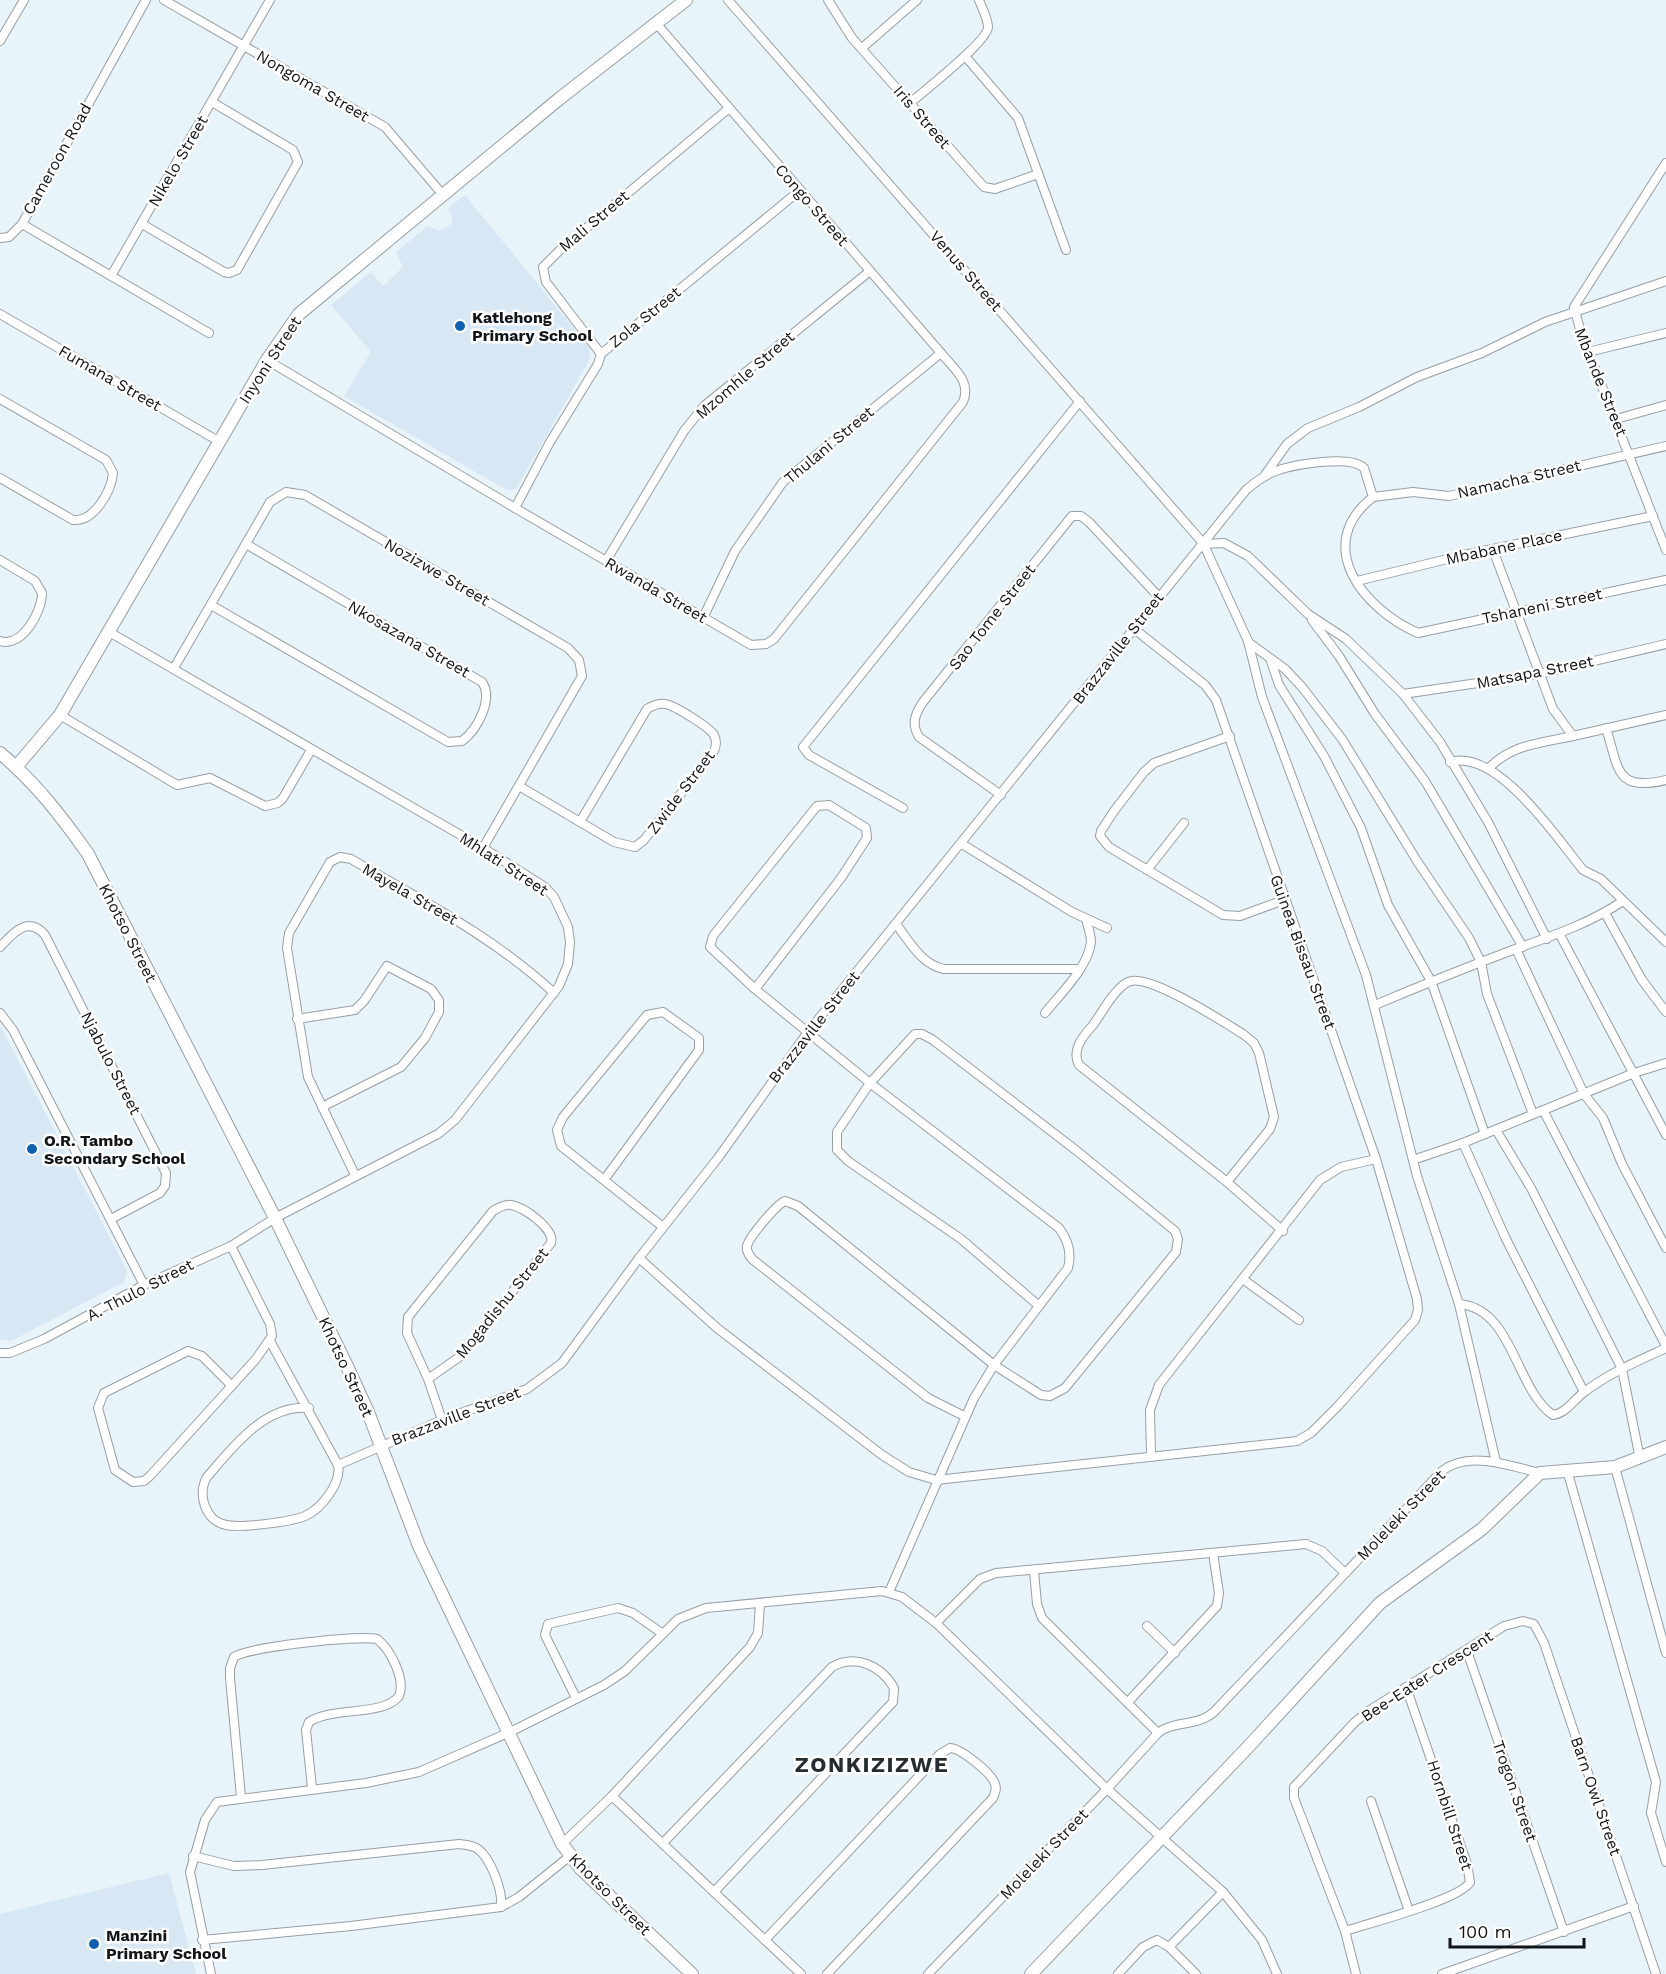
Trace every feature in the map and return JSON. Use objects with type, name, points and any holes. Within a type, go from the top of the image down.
[{"type":"street","points":[[0,41],[24,0]]},
{"type":"street","name":"Cameroon Road","points":[[146,0],[22,224],[209,333]]},
{"type":"street","name":"Nongoma Street","points":[[164,0],[386,127],[443,195]]},
{"type":"street","name":"Nikelo Street","points":[[111,276],[270,0]]},
{"type":"street","name":"Inyoni Street","points":[[16,767],[60,715],[111,633],[288,326],[309,304],[559,99],[686,0]]},
{"type":"street","name":"Venus Street","points":[[728,0],[1203,543],[1248,641]]},
{"type":"street","name":"Iris Street","points":[[828,0],[842,25],[984,187],[995,189],[1038,174]]},
{"type":"street","points":[[862,48],[917,0]]},
{"type":"street","points":[[910,102],[965,56],[988,28],[980,0]]},
{"type":"street","name":"Congo Street","points":[[656,24],[940,352],[964,381],[966,388]]},
{"type":"street","points":[[965,56],[1018,118],[1066,250]]},
{"type":"street","points":[[142,224],[224,272],[237,270],[298,162],[298,157],[293,150],[212,102]]},
{"type":"street","name":"Mali Street","points":[[601,354],[546,282],[543,267],[560,250],[728,109]]},
{"type":"street","name":"Mbande Street","points":[[1666,163],[1575,302],[1574,311],[1666,550]]},
{"type":"street","name":"Zola Street","points":[[515,508],[550,442],[598,364],[601,354],[799,190]]},
{"type":"street","points":[[0,238],[9,237],[22,224]]},
{"type":"street","name":"Mzomhle Street","points":[[606,561],[684,431],[704,406],[870,271]]},
{"type":"street","points":[[1263,477],[1287,444],[1308,428],[1359,407],[1417,378],[1482,353],[1545,322],[1666,281]]},
{"type":"street","name":"Fumana Street","points":[[0,314],[220,442]]},
{"type":"street","points":[[1588,352],[1666,333]]},
{"type":"street","name":"Thulani Street","points":[[703,618],[735,551],[783,482],[940,352]]},
{"type":"street","name":"Rwanda Street","points":[[267,360],[751,645],[766,644],[774,639],[963,402],[966,388]]},
{"type":"street","points":[[0,399],[106,460],[113,473],[95,511],[89,518],[79,521],[73,520],[0,478]]},
{"type":"street","points":[[903,808],[809,755],[803,747],[1080,401]]},
{"type":"street","points":[[1616,419],[1666,405]]},
{"type":"street","name":"Namacha Street","points":[[1373,497],[1413,492],[1449,496],[1666,446]]},
{"type":"street","points":[[1263,477],[1296,466],[1354,462],[1364,468],[1373,497],[1357,512],[1345,538],[1346,561],[1357,581]]},
{"type":"street","name":"Brazzaville Street","points":[[338,1465],[442,1420],[526,1389],[562,1363],[639,1258],[718,1158],[808,1032],[962,844],[1245,490],[1263,477]]},
{"type":"street","name":"Nozizwe Street","points":[[174,668],[270,502],[279,495],[297,492],[574,653],[579,660],[582,676],[483,848]]},
{"type":"street","name":"Sao Tome Street","points":[[1001,795],[920,737],[915,730],[915,717],[923,702],[1072,516],[1082,516],[1089,522],[1158,597]]},
{"type":"street","name":"Mbabane Place","points":[[1357,581],[1653,516]]},
{"type":"street","points":[[1203,543],[1218,542],[1235,547],[1248,556],[1308,615],[1339,656],[1375,714],[1425,781],[1520,948],[1584,1094],[1603,1118],[1622,1164],[1666,1248]]},
{"type":"street","name":"Nkosazana Street","points":[[211,605],[448,742],[462,741],[473,728],[488,700],[488,691],[483,682],[246,544]]},
{"type":"street","points":[[1493,550],[1553,709],[1573,736]]},
{"type":"street","points":[[0,560],[35,581],[42,593],[34,615],[21,637],[10,642],[0,641]]},
{"type":"street","name":"Tshaneni Street","points":[[1357,581],[1384,613],[1418,633],[1666,580]]},
{"type":"street","points":[[1308,615],[1346,639],[1403,694],[1440,742],[1488,822],[1547,939]]},
{"type":"street","name":"Guinea Bissau Street","points":[[1133,628],[1205,685],[1216,700],[1376,1159],[1418,1310],[1412,1324],[1337,1407],[1305,1438],[1297,1441],[1151,1456]]},
{"type":"street","name":"Mhlati Street","points":[[111,633],[483,848],[545,887],[560,906],[570,942],[568,964],[554,993],[446,1129],[275,1218]]},
{"type":"street","points":[[1248,641],[1271,661],[1285,669],[1302,687],[1342,739],[1417,861],[1469,938],[1481,962],[1481,976],[1487,994],[1533,1114]]},
{"type":"street","points":[[1248,641],[1262,697],[1375,1005],[1413,1160],[1459,1304],[1496,1462]]},
{"type":"street","name":"Matsapa Street","points":[[1403,694],[1539,674],[1666,644]]},
{"type":"street","points":[[1271,661],[1279,685],[1324,756],[1356,818],[1389,905],[1431,981],[1485,1134]]},
{"type":"street","name":"Zwide Street","points":[[519,786],[580,822],[622,846],[638,846],[713,753],[716,742],[712,732],[668,704],[655,705],[647,710],[580,822]]},
{"type":"street","points":[[60,715],[177,785],[210,778],[265,806],[271,806],[283,798],[311,750]]},
{"type":"street","points":[[1489,768],[1504,755],[1519,747],[1666,715]]},
{"type":"street","points":[[1606,728],[1620,770],[1626,780],[1639,785],[1666,780]]},
{"type":"street","points":[[1230,736],[1155,763],[1144,772],[1104,825],[1100,836],[1103,843],[1230,916],[1240,916],[1284,900]]},
{"type":"street","name":"Khotso Street","points":[[0,753],[61,814],[88,854],[275,1218],[358,1390],[419,1546],[562,1844],[570,1856],[692,1974]]},
{"type":"street","points":[[1450,762],[1462,759],[1489,768],[1506,782],[1583,870],[1601,879],[1666,942]]},
{"type":"street","points":[[756,989],[841,878],[867,838],[866,828],[829,805],[817,806],[710,941],[714,953],[756,989],[870,1083],[1059,1228],[1068,1243],[1070,1260],[1068,1268],[994,1365],[964,1416],[959,1434],[936,1480],[890,1592]]},
{"type":"street","points":[[1147,870],[1184,823]]},
{"type":"street","points":[[962,844],[1086,919],[1107,928]]},
{"type":"street","name":"Mayela Street","points":[[356,1175],[322,1107],[306,1068],[286,948],[289,933],[326,867],[340,858],[351,859],[491,941],[554,993]]},
{"type":"street","points":[[1375,1005],[1481,962],[1560,935],[1605,913],[1623,901]]},
{"type":"street","points":[[1605,913],[1642,980],[1666,1012]]},
{"type":"street","points":[[1045,1013],[1080,969],[1091,945],[1086,919]]},
{"type":"street","points":[[896,924],[924,960],[932,966],[944,969],[1080,969]]},
{"type":"street","name":"Njabulo Street","points":[[0,947],[15,931],[23,927],[37,928],[45,935],[166,1173],[165,1186],[159,1193],[111,1219]]},
{"type":"street","points":[[1560,935],[1666,1135]]},
{"type":"street","points":[[297,1019],[356,1010],[387,966],[431,988],[440,1000],[439,1012],[425,1038],[405,1064],[322,1107]]},
{"type":"street","points":[[1227,1182],[1273,1123],[1274,1109],[1254,1043],[1243,1034],[1156,985],[1137,980],[1125,983],[1080,1040],[1076,1058],[1079,1065],[1227,1182],[1283,1231]]},
{"type":"street","points":[[603,1180],[699,1050],[699,1038],[663,1012],[647,1015],[558,1126],[557,1137],[561,1146],[603,1180],[663,1227]]},
{"type":"street","points":[[0,1013],[18,1040],[144,1286]]},
{"type":"street","points":[[964,1416],[928,1398],[755,1262],[748,1253],[748,1242],[777,1205],[781,1202],[790,1202],[994,1365],[1041,1395],[1050,1396],[1060,1392],[1176,1252],[1177,1234],[1077,1151],[925,1035],[915,1034],[870,1083],[837,1132],[837,1150],[849,1161],[961,1239],[1038,1305]]},
{"type":"street","points":[[1413,1160],[1463,1143],[1666,1062]]},
{"type":"street","points":[[1459,1304],[1474,1305],[1496,1325],[1540,1402],[1551,1414],[1556,1415],[1565,1410],[1584,1392],[1622,1369],[1666,1347],[1543,1110]]},
{"type":"street","points":[[1496,1130],[1531,1188],[1622,1369],[1640,1459]]},
{"type":"street","points":[[1463,1143],[1506,1239],[1584,1392]]},
{"type":"street","points":[[639,1258],[717,1328],[882,1455],[909,1472],[936,1480],[1151,1456],[1150,1410],[1157,1389],[1327,1174],[1341,1167],[1376,1159]]},
{"type":"street","name":"Mogadishu Street","points":[[428,1379],[458,1359],[551,1243],[551,1234],[545,1226],[517,1208],[507,1205],[493,1211],[408,1317],[407,1333],[428,1379],[442,1420]]},
{"type":"street","name":"A. Thulo Street","points":[[0,1353],[10,1353],[44,1339],[144,1286],[231,1246],[275,1218]]},
{"type":"street","points":[[231,1246],[270,1324],[272,1333],[270,1341],[232,1386],[150,1476],[144,1481],[133,1482],[118,1474],[112,1463],[98,1408],[104,1393],[188,1351],[202,1356],[232,1386]]},
{"type":"street","points":[[1244,1280],[1299,1320]]},
{"type":"street","points":[[270,1341],[309,1408],[338,1465],[339,1473],[327,1497],[303,1517],[227,1526],[215,1521],[208,1510],[202,1490],[205,1481],[267,1417],[286,1407],[309,1408]]},
{"type":"street","points":[[1031,1974],[1277,1716],[1380,1603],[1482,1529],[1540,1473],[1615,1467],[1666,1448]]},
{"type":"street","name":"Moleleki Street","points":[[928,1974],[1158,1733],[1164,1728],[1208,1718],[1449,1466],[1469,1461],[1496,1462],[1540,1473]]},
{"type":"street","points":[[1615,1467],[1666,1653]]},
{"type":"street","points":[[1568,1470],[1656,1782],[1651,1813],[1666,1862]]},
{"type":"street","name":"Moleleki Street","points":[[936,1623],[980,1579],[989,1574],[1310,1544],[1322,1551],[1345,1573]]},
{"type":"street","points":[[1128,1702],[1217,1606],[1219,1593],[1213,1553]]},
{"type":"street","points":[[1034,1571],[1042,1618],[1158,1733]]},
{"type":"street","points":[[210,1974],[190,1878],[193,1856],[205,1820],[220,1800],[413,1774],[510,1732],[617,1677],[678,1619],[706,1608],[868,1592],[890,1592],[911,1603],[936,1623],[1107,1789],[1223,1892],[1262,1940],[1277,1974]]},
{"type":"street","points":[[562,1844],[612,1796],[753,1643],[758,1633],[760,1604]]},
{"type":"street","points":[[576,1698],[545,1635],[548,1624],[618,1608],[633,1613],[663,1634]]},
{"type":"street","name":"Bee-Eater Crescent","points":[[1356,1974],[1345,1932],[1293,1791],[1355,1722],[1504,1626],[1523,1621],[1531,1622]]},
{"type":"street","name":"Barn Owl Street","points":[[1531,1622],[1537,1627],[1544,1643],[1656,1974]]},
{"type":"street","points":[[1148,1626],[1175,1653]]},
{"type":"street","points":[[241,1797],[230,1678],[234,1657],[255,1650],[346,1639],[376,1639],[388,1652],[402,1683],[399,1696],[387,1706],[341,1712],[309,1722],[306,1730],[312,1788]]},
{"type":"street","name":"Trogon Street","points":[[1467,1651],[1564,1932]]},
{"type":"street","points":[[663,1843],[832,1667],[854,1660],[866,1663],[878,1670],[894,1688],[893,1702],[714,1892]]},
{"type":"street","name":"Hornbill Street","points":[[1345,1932],[1463,1890],[1471,1880],[1406,1687]]},
{"type":"street","points":[[765,1940],[940,1754],[950,1748],[957,1749],[993,1779],[996,1789],[993,1798],[827,1974]]},
{"type":"street","points":[[1656,1782],[1666,1781]]},
{"type":"street","points":[[612,1796],[801,1974]]},
{"type":"street","points":[[1371,1801],[1409,1911]]},
{"type":"street","points":[[193,1856],[234,1866],[261,1865],[465,1845],[481,1852],[494,1874],[501,1893],[501,1907]]},
{"type":"street","points":[[202,1940],[351,1926],[501,1907],[519,1897],[570,1856]]},
{"type":"street","points":[[1168,1947],[1223,1892]]},
{"type":"street","points":[[1442,1974],[1634,1906]]},
{"type":"street","points":[[1118,1974],[1143,1947],[1157,1940],[1168,1947],[1196,1974]]},
{"type":"shaded area","name":"Katlehong Primary School","points":[[465,195],[589,347],[590,359],[516,489],[507,490],[344,396],[371,352],[331,305],[371,272],[383,286],[403,267],[396,252],[428,226],[440,231],[450,225],[453,219],[448,208]]},
{"type":"shaded area","name":"O.R. Tambo Secondary School","points":[[0,1025],[127,1271],[124,1282],[11,1341],[0,1339]]},
{"type":"shaded area","name":"Manzini Primary School","points":[[169,1873],[196,1974],[0,1974],[0,1914]]},
{"type":"place","name":"Katlehong Primary School","points":[[460,326]]},
{"type":"place","name":"O.R. Tambo Secondary School","points":[[32,1149]]},
{"type":"place","name":"Manzini Primary School","points":[[94,1944]]},
{"type":"district","name":"ZONKIZIZWE","points":[[872,1764]]}]
